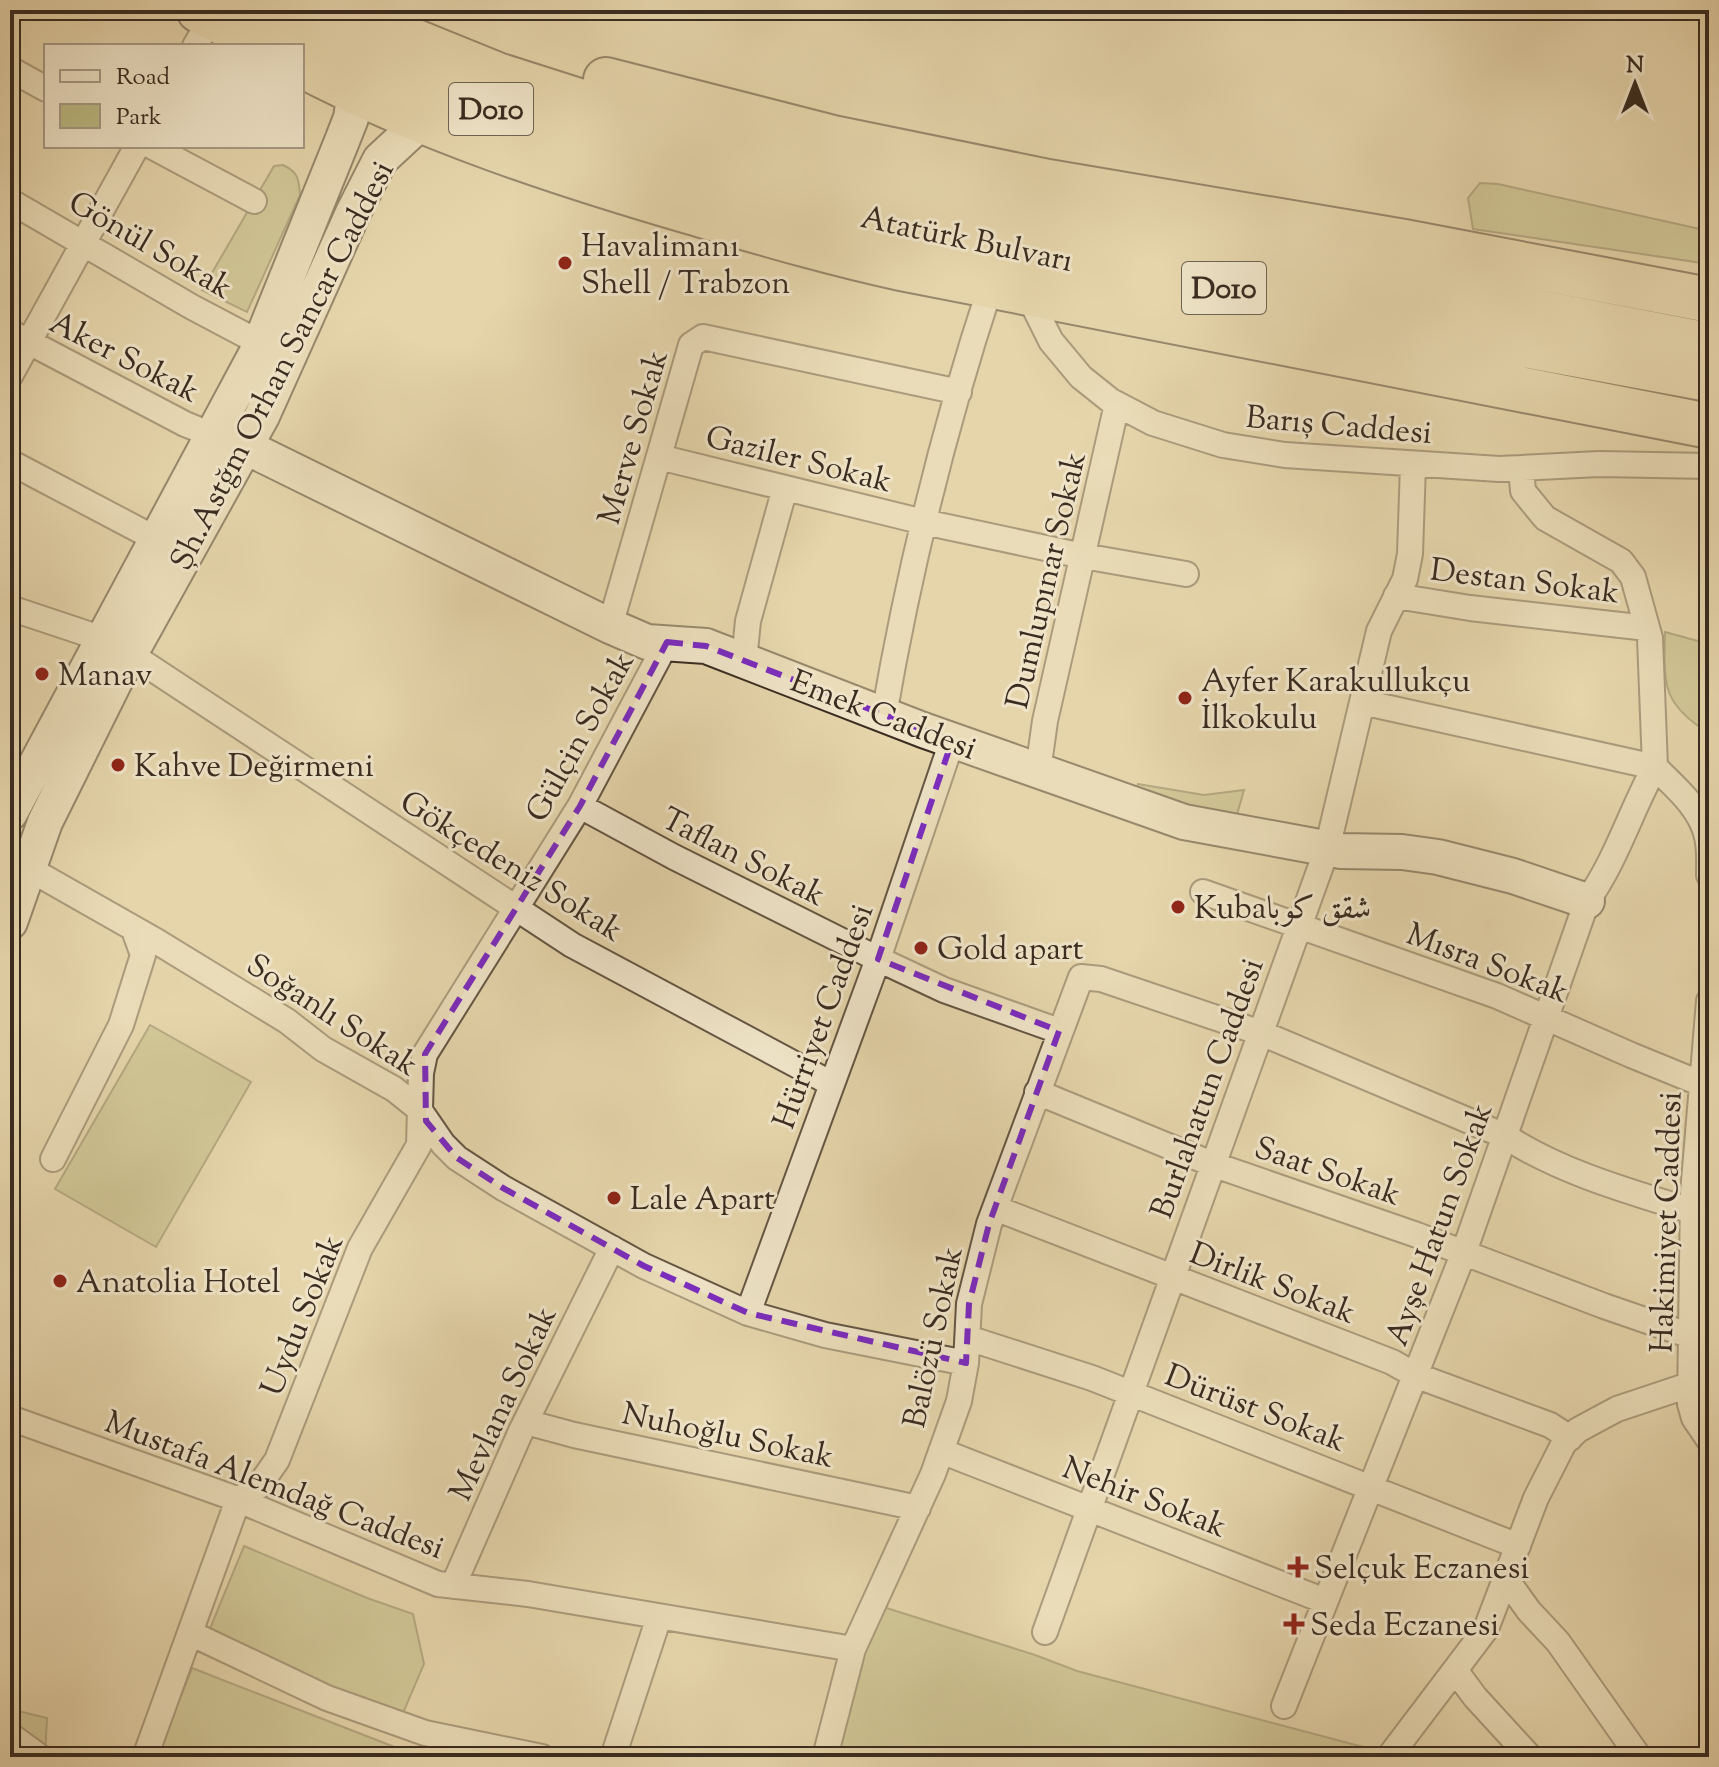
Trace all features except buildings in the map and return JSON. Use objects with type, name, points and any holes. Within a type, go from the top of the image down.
[{"type":"highway","name":"Atatürk Bulvarı","points":[[337,10],[744,170],[975,244],[1709,379]]},
{"type":"highway","points":[[390,10],[625,86],[833,138],[1048,182],[1404,242],[1709,300]]},
{"type":"highway","name":"Atatürk Bulvarı","points":[[214,21],[286,44]]},
{"type":"highway","points":[[214,21],[263,44]]},
{"type":"highway","name":"Atatürk Bulvarı","points":[[304,50],[497,111],[744,170],[930,196],[1709,345]]},
{"type":"highway","points":[[304,66],[422,121],[578,179],[778,238],[901,268],[1709,426]]},
{"type":"main road","name":"Şh.Astğm Orhan Sancar Caddesi","points":[[10,922],[19,863],[45,822],[156,539],[260,343],[351,118],[355,92]]},
{"type":"main road","name":"Şh.Astğm Orhan Sancar Caddesi","points":[[15,792],[116,646],[246,447],[380,160],[422,121]]},
{"type":"main road","name":"Emek Caddesi","points":[[212,435],[246,447],[647,642],[706,646],[952,741],[1184,822],[1327,849],[1438,857],[1513,876],[1587,901]]},
{"type":"street","points":[[10,69],[44,88]]},
{"type":"street","points":[[10,376],[19,337],[83,241],[136,148]]},
{"type":"street","points":[[155,148],[254,201]]},
{"type":"street","name":"Gönül Sokak","points":[[10,201],[260,343]]},
{"type":"street","points":[[884,715],[924,522],[959,392],[1009,289]]},
{"type":"street","name":"Barış Caddesi","points":[[1009,289],[1081,377],[1117,404],[1153,423],[1223,445],[1285,455],[1413,465],[1521,468],[1599,464],[1709,466]]},
{"type":"street","name":"Aker Sokak","points":[[19,337],[185,424],[212,435]]},
{"type":"street","name":"Merve Sokak","points":[[610,626],[691,345],[703,337],[959,392]]},
{"type":"street","name":"Dumlupınar Sokak","points":[[1038,771],[1045,721],[1117,404]]},
{"type":"street","name":"Gaziler Sokak","points":[[659,457],[924,522],[1186,574]]},
{"type":"street","points":[[10,462],[156,539]]},
{"type":"street","name":"Burlahatun Caddesi","points":[[1045,1632],[1327,849],[1379,631],[1405,579],[1410,554],[1413,465]]},
{"type":"street","points":[[1521,468],[1523,491],[1545,518],[1621,561],[1633,577],[1647,628],[1653,673],[1655,767]]},
{"type":"street","points":[[744,661],[748,621],[785,488]]},
{"type":"street","name":"Destan Sokak","points":[[1396,596],[1470,608],[1647,628]]},
{"type":"street","name":"Gökçedeniz Sokak","points":[[10,608],[116,646],[572,945],[832,1084]]},
{"type":"street","name":"Gülçin Sokak","points":[[421,1114],[421,1073],[425,1054],[580,806],[667,642]]},
{"type":"street","points":[[1362,702],[1655,767],[1677,785],[1699,819],[1707,836],[1709,875]]},
{"type":"street","name":"Hürriyet Caddesi","points":[[748,1313],[878,959],[952,741]]},
{"type":"street","name":"Ayşe Hatun Sokak","points":[[1284,1706],[1464,1252],[1587,901],[1599,884],[1655,767]]},
{"type":"street","name":"Taflan Sokak","points":[[580,806],[674,857],[878,959],[944,990],[1059,1031]]},
{"type":"street","name":"Soğanlı Sokak","points":[[19,863],[287,1021],[323,1049],[394,1089],[419,1109],[457,1158],[503,1188],[644,1266],[748,1313],[825,1335],[966,1363]]},
{"type":"street","name":"Mısra Sokak","points":[[1203,892],[1497,996],[1702,1084]]},
{"type":"street","points":[[53,1159],[121,1025],[143,955],[134,930]]},
{"type":"street","name":"Balözü Sokak","points":[[825,1757],[853,1649],[918,1508],[959,1401],[966,1363],[969,1304],[995,1208],[1081,977],[1101,979],[1261,1033]]},
{"type":"street","name":"Hakimiyet Caddesi","points":[[1709,1001],[1702,1084],[1701,1183],[1692,1211],[1690,1404],[1694,1418],[1709,1440]]},
{"type":"street","points":[[1261,1033],[1505,1136],[1520,1146],[1604,1183],[1692,1211]]},
{"type":"street","name":"Saat Sokak","points":[[1037,1092],[1212,1164],[1691,1336]]},
{"type":"street","name":"Uydu Sokak","points":[[145,1757],[238,1500],[259,1486],[277,1460],[360,1248],[419,1145],[421,1114]]},
{"type":"street","name":"Dirlik Sokak","points":[[995,1208],[1392,1362],[1415,1375],[1550,1425],[1570,1438]]},
{"type":"street","name":"Mevlana Sokak","points":[[453,1586],[526,1422],[612,1248]]},
{"type":"street","name":"Dürüst Sokak","points":[[968,1338],[1129,1393],[1518,1546]]},
{"type":"street","points":[[1399,1753],[1486,1629],[1536,1498],[1564,1443],[1617,1409],[1692,1384]]},
{"type":"street","name":"Mustafa Alemdağ Caddesi","points":[[10,1418],[238,1500],[419,1578],[453,1586],[528,1594],[853,1649]]},
{"type":"street","name":"Nuhoğlu Sokak","points":[[526,1422],[574,1435],[918,1508]]},
{"type":"street","name":"Nehir Sokak","points":[[941,1451],[1325,1601]]},
{"type":"street","points":[[1506,1579],[1529,1611],[1558,1642],[1639,1757]]},
{"type":"street","points":[[613,1757],[659,1617]]},
{"type":"street","points":[[190,1633],[341,1703],[425,1733],[542,1757]]},
{"type":"street","points":[[1455,1670],[1475,1697],[1530,1757]]},
{"type":"street","points":[[10,1735],[40,1757]]},
{"type":"highlighted area","points":[[667,642],[706,646],[952,741],[878,959],[1059,1031],[989,1224],[969,1304],[966,1363],[748,1313],[644,1266],[503,1188],[457,1158],[426,1121],[425,1054],[580,806]]},
{"type":"green space","points":[[283,165],[297,177],[300,195],[247,312],[202,290],[274,166]]},
{"type":"green space","points":[[1480,183],[1498,184],[1709,231],[1709,264],[1473,229],[1468,198]]},
{"type":"green space","points":[[1665,632],[1709,644],[1709,733],[1682,712],[1669,691]]},
{"type":"green space","points":[[1138,784],[1204,795],[1244,790],[1232,832],[1134,802]]},
{"type":"green space","points":[[150,1025],[251,1082],[156,1247],[55,1189]]},
{"type":"green space","points":[[244,1546],[413,1614],[424,1664],[400,1720],[204,1643]]},
{"type":"green space","points":[[877,1605],[1077,1671],[1371,1749],[1372,1757],[818,1757]]},
{"type":"green space","points":[[192,1668],[397,1748],[416,1757],[156,1757]]},
{"type":"green space","points":[[10,1709],[47,1718],[45,1757],[10,1757]]},
{"type":"place","name":"Havalimanı Shell / Trabzon","points":[[565,263]]},
{"type":"place","name":"Manav","points":[[42,674]]},
{"type":"place","name":"Ayfer Karakullukçu İlkokulu","points":[[1185,698]]},
{"type":"place","name":"Kahve Değirmeni","points":[[118,765]]},
{"type":"place","name":"Kubaشقق كوبا","points":[[1178,907]]},
{"type":"place","name":"Gold apart","points":[[921,948]]},
{"type":"place","name":"Lale Apart","points":[[614,1198]]},
{"type":"place","name":"Anatolia Hotel","points":[[60,1281]]},
{"type":"place","name":"Selçuk Eczanesi","points":[[1298,1567]]},
{"type":"place","name":"Seda Eczanesi","points":[[1294,1624]]}]
